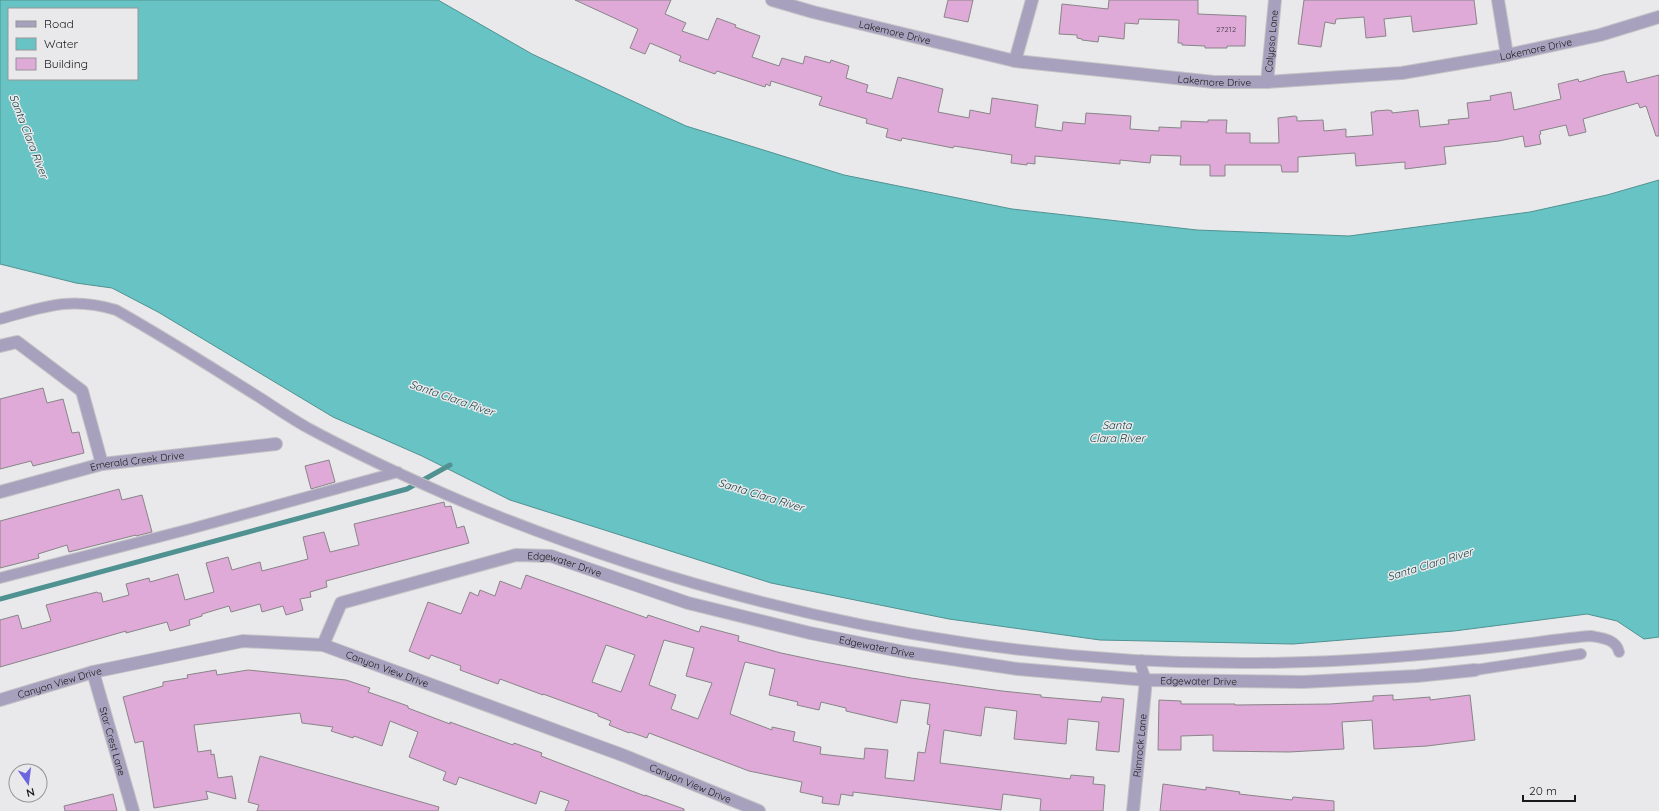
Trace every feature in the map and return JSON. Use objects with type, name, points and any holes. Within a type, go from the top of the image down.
[{"type":"street","name":"Lakemore Drive","points":[[772,0],[814,6],[1015,61],[1214,82],[1267,82],[1402,73],[1507,55],[1600,35],[1659,17]]},
{"type":"street","points":[[1015,61],[1032,0]]},
{"type":"street","name":"Calypso Lane","points":[[1267,82],[1275,0]]},
{"type":"street","points":[[1498,0],[1507,55]]},
{"type":"street","points":[[0,346],[17,342],[82,391],[102,464]]},
{"type":"street","name":"Emerald Creek Drive","points":[[0,492],[102,464],[276,444]]},
{"type":"street","name":"Edgewater Drive","points":[[323,645],[341,604],[516,555],[551,556],[688,603],[810,633],[904,652],[1010,668],[1146,680],[1303,682],[1417,676],[1475,670]]},
{"type":"street","name":"Canyon View Drive","points":[[0,700],[93,672],[243,641],[323,645],[625,756],[759,811]]},
{"type":"street","name":"Star Crest Lane","points":[[93,672],[133,811]]},
{"type":"street","name":"Rimrock Lane","points":[[1133,811],[1146,680]]},
{"type":"lane","points":[[0,318],[63,303],[96,304],[116,310],[307,427],[402,474],[488,513],[572,544],[689,582],[763,603],[857,624],[940,639],[1033,652],[1142,660],[1301,662],[1366,659],[1453,652],[1591,636],[1608,639],[1618,647],[1619,652]]},
{"type":"lane","points":[[0,578],[402,474]]},
{"type":"lane","points":[[1475,670],[1581,654]]},
{"type":"lane","points":[[1142,660],[1141,666],[1146,680]]},
{"type":"water","name":"Santa Clara River","points":[[0,0],[438,0],[532,54],[686,126],[844,175],[1012,209],[1197,230],[1349,236],[1530,212],[1607,195],[1659,180],[1659,637],[1644,639],[1617,621],[1587,614],[1454,631],[1293,644],[1100,640],[949,619],[771,583],[510,500],[422,456],[333,417],[158,312],[112,288],[76,283],[0,264]]},
{"type":"building","points":[[575,0],[671,0],[665,14],[686,23],[682,31],[708,40],[717,18],[736,25],[735,27],[760,36],[752,57],[779,66],[782,58],[803,64],[805,56],[830,63],[831,60],[849,66],[846,78],[868,85],[866,92],[892,99],[898,77],[943,89],[938,112],[969,118],[970,110],[990,114],[992,98],[1038,105],[1035,127],[1062,131],[1063,122],[1085,124],[1086,113],[1131,116],[1130,129],[1159,131],[1159,127],[1181,128],[1181,121],[1208,122],[1208,120],[1227,120],[1226,133],[1250,133],[1250,143],[1279,143],[1278,118],[1295,116],[1297,117],[1297,121],[1323,120],[1324,131],[1346,129],[1346,137],[1373,135],[1371,112],[1388,110],[1392,111],[1392,113],[1418,110],[1420,127],[1449,124],[1448,120],[1469,118],[1467,103],[1491,100],[1490,96],[1511,92],[1514,110],[1561,99],[1558,84],[1578,79],[1579,82],[1624,71],[1627,83],[1659,75],[1659,136],[1656,136],[1646,106],[1640,108],[1638,103],[1583,119],[1586,132],[1569,136],[1566,125],[1540,131],[1541,134],[1539,135],[1541,144],[1525,147],[1523,136],[1499,141],[1444,147],[1446,164],[1405,169],[1405,162],[1356,166],[1355,153],[1298,157],[1298,172],[1282,172],[1281,165],[1225,165],[1225,176],[1210,176],[1210,165],[1180,165],[1181,156],[1151,155],[1150,163],[1120,160],[1120,164],[1035,156],[1035,164],[1027,163],[1027,165],[1011,163],[1012,155],[954,146],[953,148],[902,138],[901,141],[886,137],[888,129],[866,123],[867,119],[819,105],[822,97],[771,81],[770,86],[766,84],[765,87],[717,71],[715,74],[679,61],[681,56],[650,43],[645,54],[630,48],[638,29]]},
{"type":"building","points":[[948,0],[973,0],[968,22],[944,17]]},
{"type":"building","points":[[1109,0],[1198,0],[1198,14],[1246,16],[1245,46],[1205,48],[1205,46],[1182,45],[1182,43],[1178,43],[1179,20],[1139,19],[1138,24],[1125,23],[1124,39],[1099,36],[1098,42],[1082,40],[1077,38],[1077,35],[1059,34],[1062,4],[1108,9]]},
{"type":"building","points":[[1304,0],[1474,0],[1477,24],[1413,32],[1411,16],[1384,19],[1386,36],[1366,38],[1364,17],[1336,19],[1335,24],[1325,22],[1321,47],[1298,44]]},
{"type":"building","points":[[43,388],[47,403],[63,399],[72,433],[79,432],[84,453],[33,466],[31,461],[0,469],[0,399]]},
{"type":"building","points":[[329,460],[335,482],[311,489],[305,466]]},
{"type":"building","points":[[119,489],[122,500],[142,495],[152,532],[69,552],[67,545],[38,554],[39,558],[0,568],[0,521]]},
{"type":"building","points":[[444,502],[445,507],[451,506],[457,528],[464,526],[469,543],[326,581],[327,587],[310,592],[311,597],[300,599],[303,610],[286,615],[283,606],[262,612],[260,604],[231,612],[229,606],[202,614],[202,616],[189,620],[190,625],[170,631],[167,622],[126,633],[126,631],[0,667],[0,620],[18,615],[22,629],[51,621],[46,605],[97,592],[101,593],[103,602],[129,595],[126,584],[149,578],[150,582],[178,574],[185,600],[214,592],[206,563],[228,557],[232,570],[260,562],[262,571],[308,559],[303,537],[324,532],[330,552],[359,545],[354,524]]},
{"type":"building","points":[[526,575],[647,618],[648,615],[699,632],[701,626],[739,636],[738,641],[781,653],[911,678],[1041,695],[1041,697],[1101,702],[1102,697],[1124,699],[1119,752],[1096,750],[1099,722],[1068,719],[1066,744],[1014,739],[1017,711],[985,707],[981,736],[944,730],[940,763],[1070,779],[1071,775],[1094,777],[1093,784],[1105,785],[1103,811],[1040,811],[1041,799],[1003,794],[1001,810],[853,792],[853,796],[841,794],[839,805],[822,803],[823,797],[800,792],[802,782],[749,771],[649,733],[647,738],[630,732],[629,733],[609,725],[611,721],[598,716],[598,714],[500,679],[498,684],[460,670],[461,666],[431,655],[429,659],[409,651],[428,602],[461,614],[470,592],[478,596],[480,590],[495,596],[500,581],[521,589]],"holes":[[[664,640],[694,648],[686,676],[712,683],[698,719],[671,709],[676,695],[649,685]],[[606,645],[635,655],[621,692],[592,682]],[[745,662],[775,669],[769,695],[798,702],[797,705],[819,710],[821,702],[846,708],[846,711],[897,723],[901,700],[930,704],[927,724],[930,725],[925,753],[918,752],[914,781],[885,778],[888,750],[865,748],[864,759],[820,754],[821,747],[793,741],[795,732],[772,727],[772,730],[730,714]]]},
{"type":"building","points":[[216,670],[217,675],[248,670],[346,680],[370,688],[368,692],[408,706],[408,708],[450,724],[450,722],[513,745],[514,743],[542,753],[541,756],[645,796],[684,809],[684,811],[565,811],[569,801],[540,791],[536,804],[459,777],[456,785],[443,780],[446,772],[409,757],[418,732],[390,721],[382,746],[354,736],[353,738],[331,731],[333,727],[302,723],[300,713],[194,725],[198,752],[211,750],[211,755],[214,754],[218,778],[232,776],[236,799],[206,791],[208,799],[154,808],[143,741],[135,743],[123,697],[163,686],[163,682],[188,678],[187,675]]},
{"type":"building","points":[[1393,695],[1393,700],[1430,697],[1430,700],[1470,695],[1475,740],[1427,746],[1374,749],[1372,720],[1342,722],[1344,749],[1289,752],[1213,751],[1213,735],[1181,736],[1181,750],[1158,750],[1159,700],[1181,701],[1181,704],[1330,704],[1373,701],[1373,696]]},
{"type":"building","points":[[260,756],[439,807],[438,811],[257,811],[259,805],[248,802]]},
{"type":"building","points":[[1163,784],[1206,790],[1206,787],[1240,792],[1239,794],[1292,800],[1293,797],[1334,801],[1334,811],[1160,811]]},
{"type":"building","points":[[113,794],[117,811],[65,811],[64,806]]},
{"type":"waterway","points":[[0,599],[407,489],[450,465]]}]
